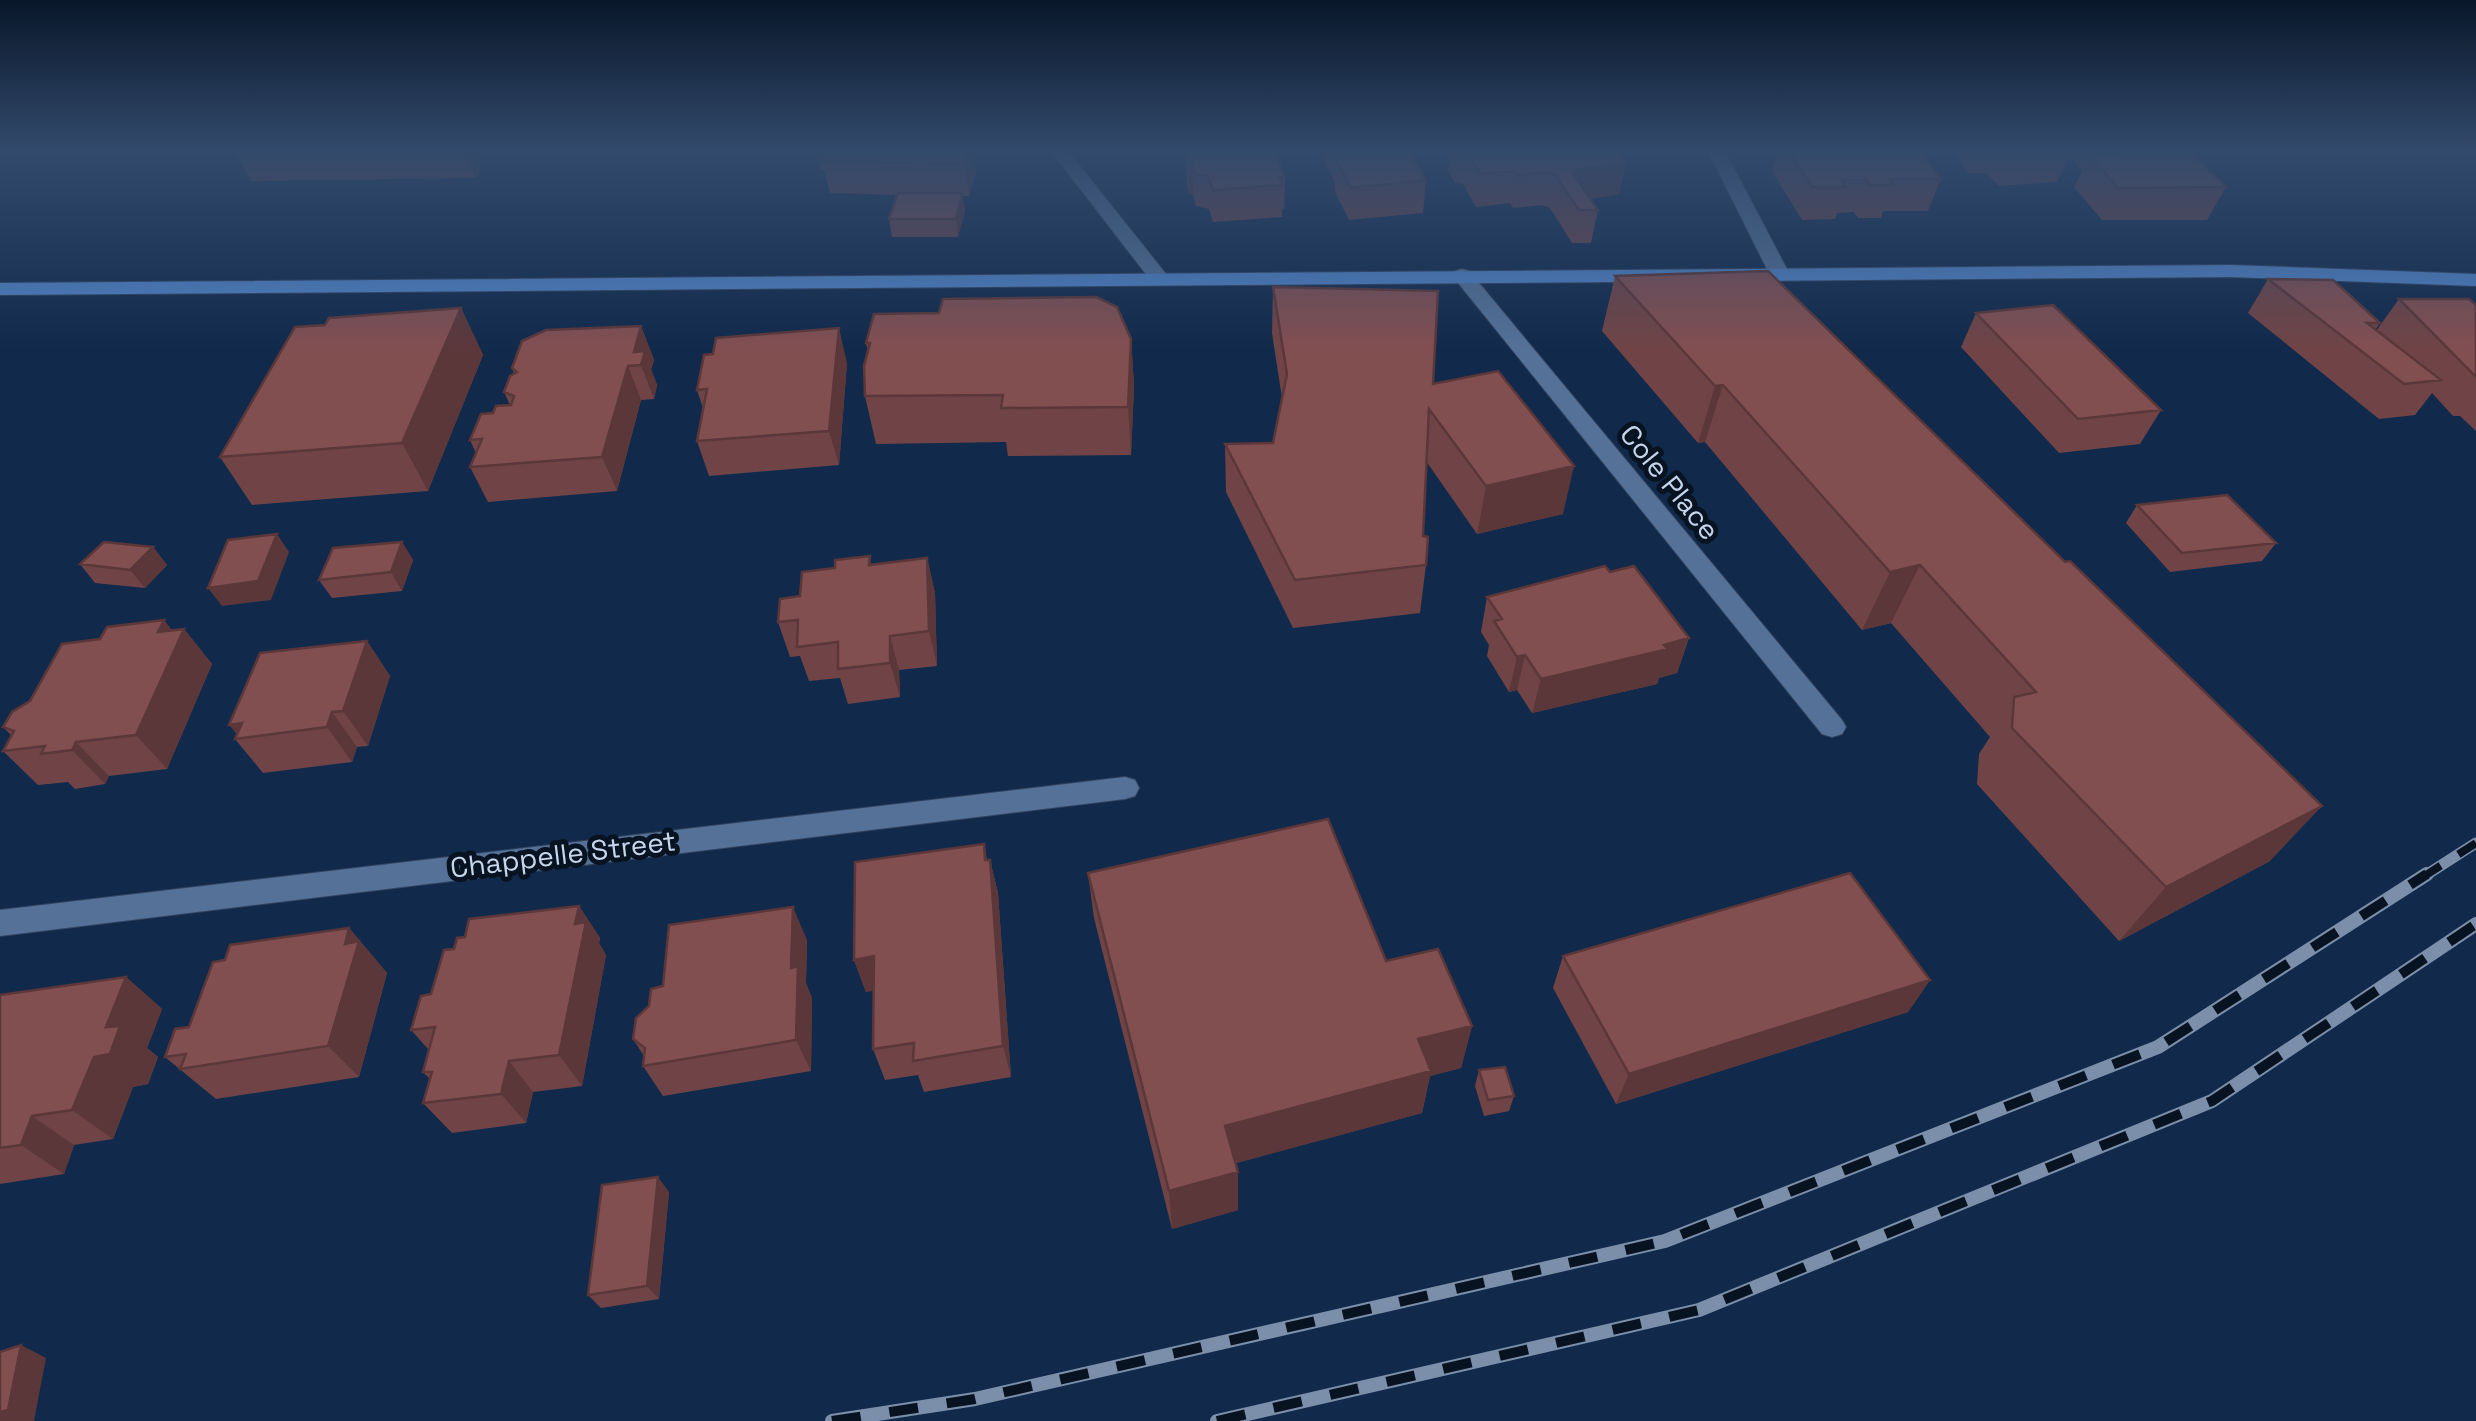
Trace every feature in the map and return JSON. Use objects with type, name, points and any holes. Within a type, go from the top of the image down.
[{"type":"main road","points":[[0,289],[2230,270],[2476,280]]},
{"type":"street","points":[[1111,217],[1159,278]]},
{"type":"street","points":[[1750,217],[1779,273]]},
{"type":"street","name":"Cole Place","points":[[1462,276],[1832,727]]},
{"type":"street","name":"Chappelle Street","points":[[0,923],[1125,788]]},
{"type":"building","points":[[890,217],[956,217],[956,219]]},
{"type":"building","points":[[1768,271],[2065,562],[2070,561],[2322,806],[2166,887],[2012,728],[2014,697],[2036,692],[1920,565],[1890,572],[1723,385],[1715,386],[1615,276]]},
{"type":"building","points":[[2268,279],[2333,280],[2380,323],[2367,323],[2441,380],[2404,384]]},
{"type":"building","points":[[1273,287],[1438,291],[1433,384],[1498,371],[1574,466],[1486,486],[1429,409],[1423,536],[1428,537],[1426,565],[1295,580],[1225,444],[1273,443],[1287,374]]},
{"type":"building","points":[[1096,297],[1117,307],[1131,339],[1128,407],[1001,408],[1003,395],[865,396],[864,366],[870,343],[866,343],[874,314],[939,313],[943,299]]},
{"type":"building","points":[[2399,299],[2469,299],[2476,305],[2476,377]]},
{"type":"building","points":[[2053,305],[2161,410],[2078,419],[1976,313]]},
{"type":"building","points":[[461,308],[402,443],[220,457],[295,327],[325,325],[329,318]]},
{"type":"building","points":[[641,326],[634,352],[645,351],[641,365],[628,366],[602,457],[470,467],[482,439],[470,440],[481,414],[493,413],[496,406],[511,405],[514,396],[504,392],[510,376],[517,372],[512,368],[522,341],[546,330]]},
{"type":"building","points":[[839,328],[829,431],[697,441],[707,389],[697,390],[704,355],[713,354],[716,338]]},
{"type":"building","points":[[2227,495],[2276,543],[2182,553],[2137,505]]},
{"type":"building","points":[[277,534],[258,581],[208,588],[228,540]]},
{"type":"building","points":[[104,542],[153,547],[130,570],[80,564]]},
{"type":"building","points":[[402,542],[391,572],[319,580],[333,548]]},
{"type":"building","points":[[870,556],[869,565],[927,558],[929,631],[890,636],[890,663],[838,669],[838,642],[797,647],[798,620],[778,622],[780,599],[800,596],[802,572],[835,568],[835,560]]},
{"type":"building","points":[[1605,566],[1610,572],[1634,566],[1689,638],[1664,645],[1668,649],[1541,679],[1525,655],[1517,657],[1494,621],[1502,619],[1487,597]]},
{"type":"building","points":[[164,620],[158,632],[184,629],[136,735],[76,742],[72,750],[41,754],[45,746],[3,751],[14,731],[3,727],[12,712],[30,701],[62,644],[100,639],[107,627]]},
{"type":"building","points":[[367,641],[343,711],[332,712],[327,727],[235,739],[242,723],[229,725],[260,653]]},
{"type":"building","points":[[1328,819],[1386,961],[1438,949],[1472,1026],[1418,1039],[1431,1071],[1225,1126],[1238,1172],[1169,1191],[1088,873]]},
{"type":"building","points":[[984,844],[985,860],[990,860],[1003,1046],[913,1061],[914,1043],[873,1049],[874,956],[854,960],[855,862]]},
{"type":"building","points":[[1850,873],[1930,980],[1629,1074],[1563,956]]},
{"type":"building","points":[[579,906],[575,924],[586,922],[559,1055],[509,1061],[501,1094],[423,1103],[432,1072],[423,1072],[435,1027],[411,1030],[421,996],[431,994],[444,950],[454,949],[457,938],[465,937],[469,919]]},
{"type":"building","points":[[793,907],[791,968],[798,966],[796,1040],[643,1066],[645,1048],[633,1039],[636,1018],[649,1006],[651,989],[663,986],[669,925]]},
{"type":"building","points":[[349,928],[345,944],[359,941],[328,1046],[180,1069],[186,1054],[165,1057],[175,1029],[189,1027],[213,962],[225,960],[230,945]]},
{"type":"building","points":[[126,977],[106,1027],[120,1026],[110,1054],[94,1057],[72,1110],[32,1116],[21,1145],[0,1148],[0,995]]},
{"type":"building","points":[[1505,1067],[1514,1096],[1488,1100],[1479,1070]]},
{"type":"building","points":[[658,1177],[647,1286],[588,1295],[602,1185]]},
{"type":"building","points":[[21,1345],[8,1410],[0,1412],[0,1352]]},
{"type":"railway","points":[[2423,877],[2476,843]]},
{"type":"railway","points":[[832,1421],[975,1399],[1665,1241],[2158,1047],[2427,874]]},
{"type":"railway","points":[[1217,1421],[1699,1310],[2212,1101],[2476,924]]}]
